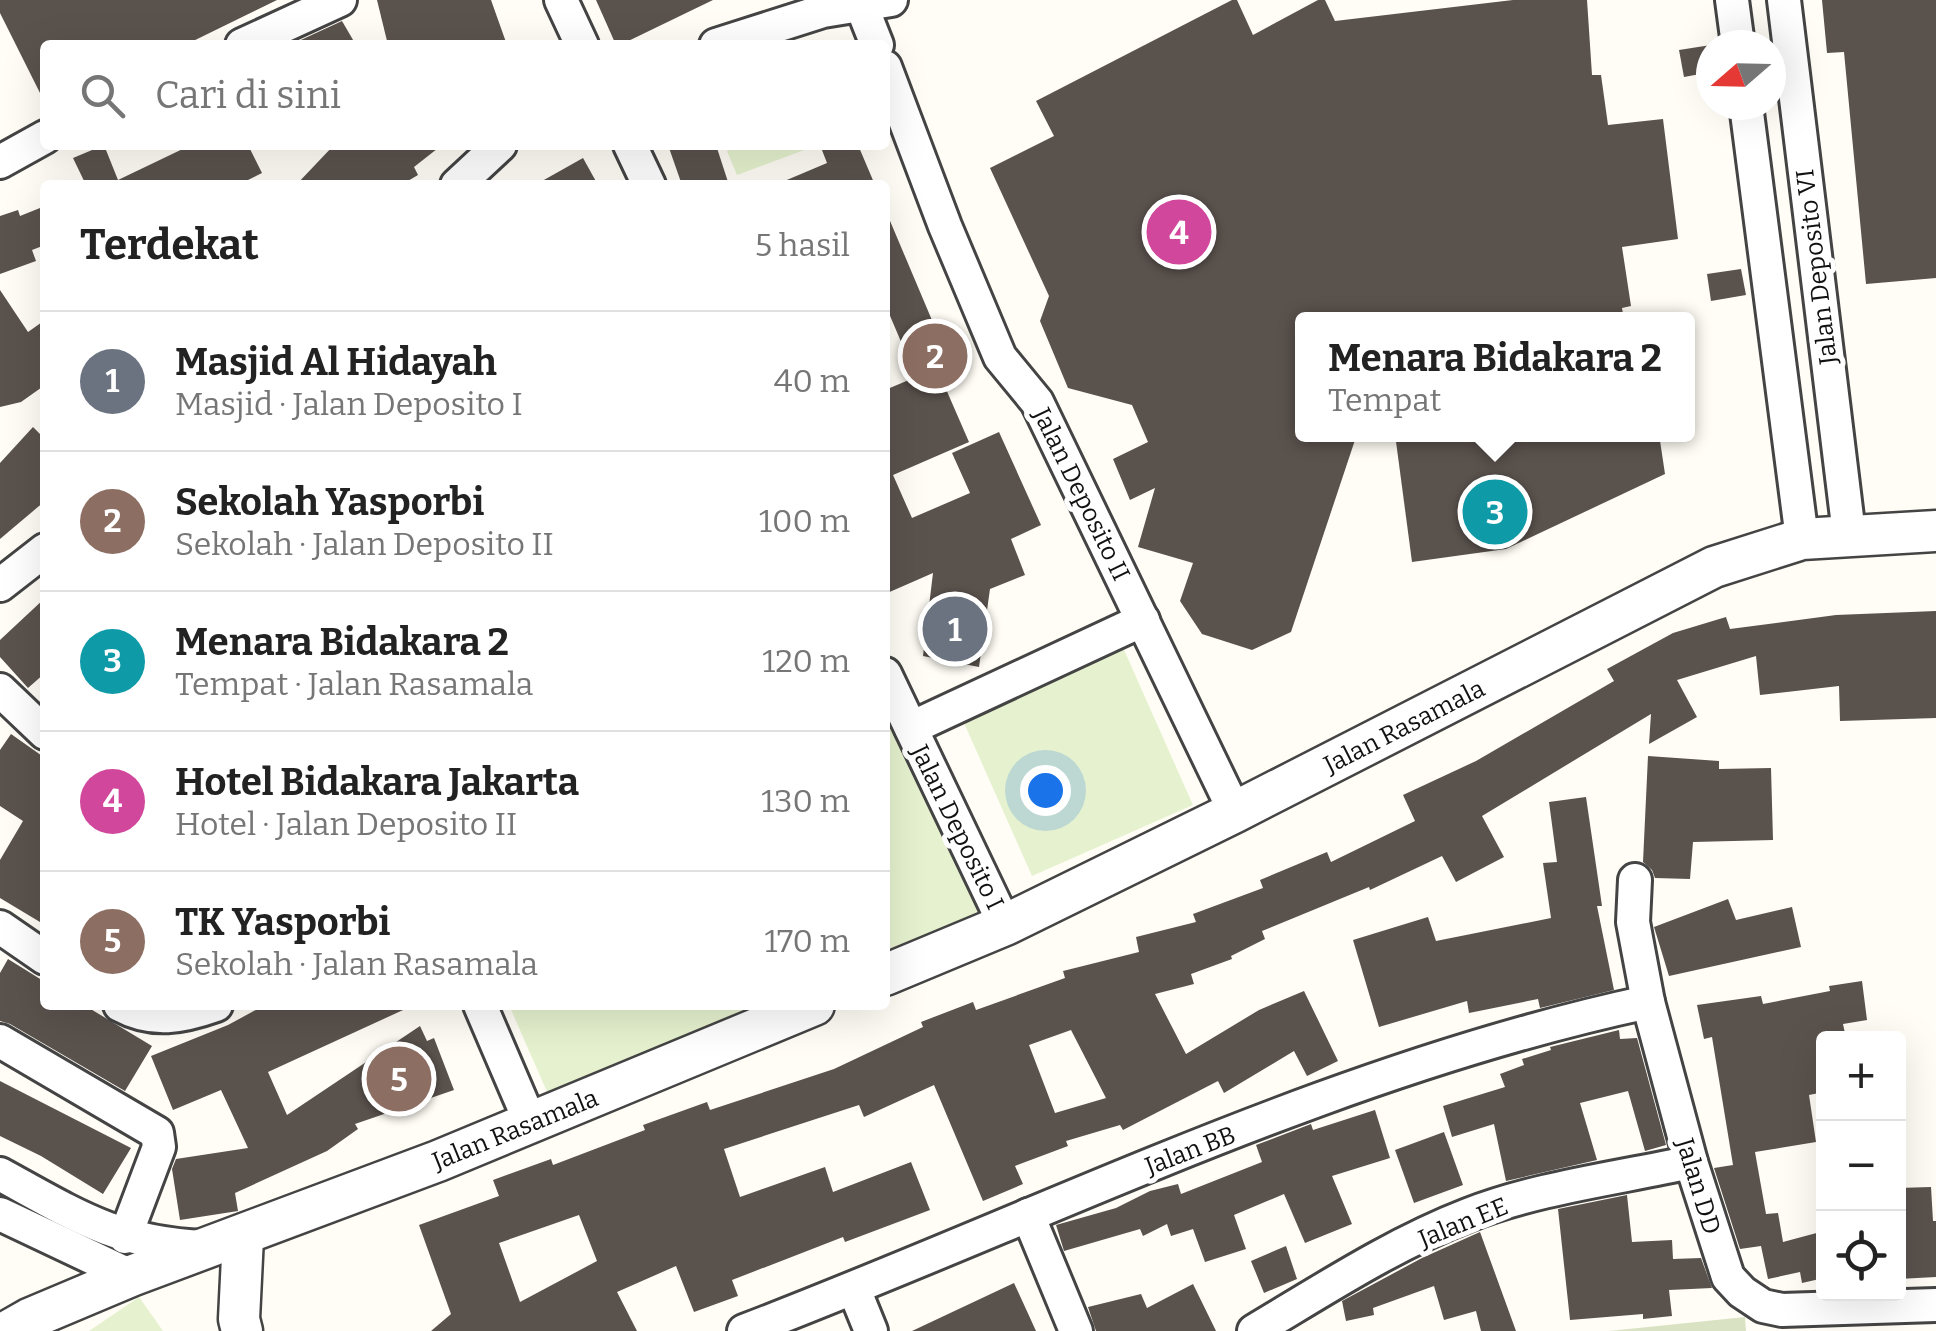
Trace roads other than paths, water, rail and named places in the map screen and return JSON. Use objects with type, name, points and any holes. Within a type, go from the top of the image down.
[{"type":"street","points":[[250,40],[300,9],[340,0]]},
{"type":"street","points":[[560,0],[580,40]]},
{"type":"street","points":[[1732,0],[1736,30]]},
{"type":"street","name":"Jalan Deposito VI","points":[[1784,0],[1848,534]]},
{"type":"street","points":[[732,40],[823,11],[876,3],[877,40]]},
{"type":"street","name":"Jalan Deposito II","points":[[890,79],[1000,357],[1037,402],[1235,812]]},
{"type":"street","name":"Jalan Deposito VI","points":[[1748,120],[1802,539]]},
{"type":"street","points":[[0,162],[40,140]]},
{"type":"street","points":[[462,180],[494,150]]},
{"type":"street","points":[[632,150],[647,180]]},
{"type":"street","name":"Jalan Rasamala","points":[[890,973],[1005,925],[1235,812],[1714,567],[1802,539],[1936,531]]},
{"type":"street","points":[[0,585],[40,554]]},
{"type":"street","points":[[911,728],[1142,620]]},
{"type":"street","name":"Jalan Deposito I","points":[[890,684],[1005,925]]},
{"type":"street","points":[[0,690],[40,728]]},
{"type":"street","name":"Jalan DD","points":[[1636,880],[1633,922],[1648,1002],[1691,1162],[1728,1277],[1764,1306],[1782,1310],[1936,1305]]},
{"type":"street","points":[[0,927],[40,955]]},
{"type":"street","name":"Jalan BB","points":[[744,1331],[1286,1113],[1406,1070],[1591,1014],[1648,1002]]},
{"type":"street","points":[[136,1010],[162,1018],[202,1010]]},
{"type":"street","points":[[482,1010],[531,1124]]},
{"type":"street","name":"Jalan Rasamala","points":[[8,1331],[132,1276],[531,1124],[802,1010]]},
{"type":"street","points":[[0,1041],[156,1134],[159,1146],[124,1237]]},
{"type":"street","name":"Jalan EE","points":[[1254,1331],[1432,1230],[1471,1214],[1514,1200],[1691,1162]]},
{"type":"street","points":[[0,1174],[124,1237],[163,1244],[228,1242],[242,1331]]},
{"type":"street","points":[[0,1214],[132,1276]]},
{"type":"street","points":[[1028,1216],[1076,1331]]},
{"type":"street","points":[[854,1289],[871,1331]]},
{"type":"place","name":"Hotel Bidakara Jakarta","points":[[1179,232]]},
{"type":"place","name":"Sekolah Yasporbi","points":[[935,356]]},
{"type":"place","name":"Menara Bidakara 2","points":[[1495,512]]},
{"type":"place","name":"Masjid Al Hidayah","points":[[955,629]]},
{"type":"place","name":"TK Yasporbi","points":[[399,1079]]}]
